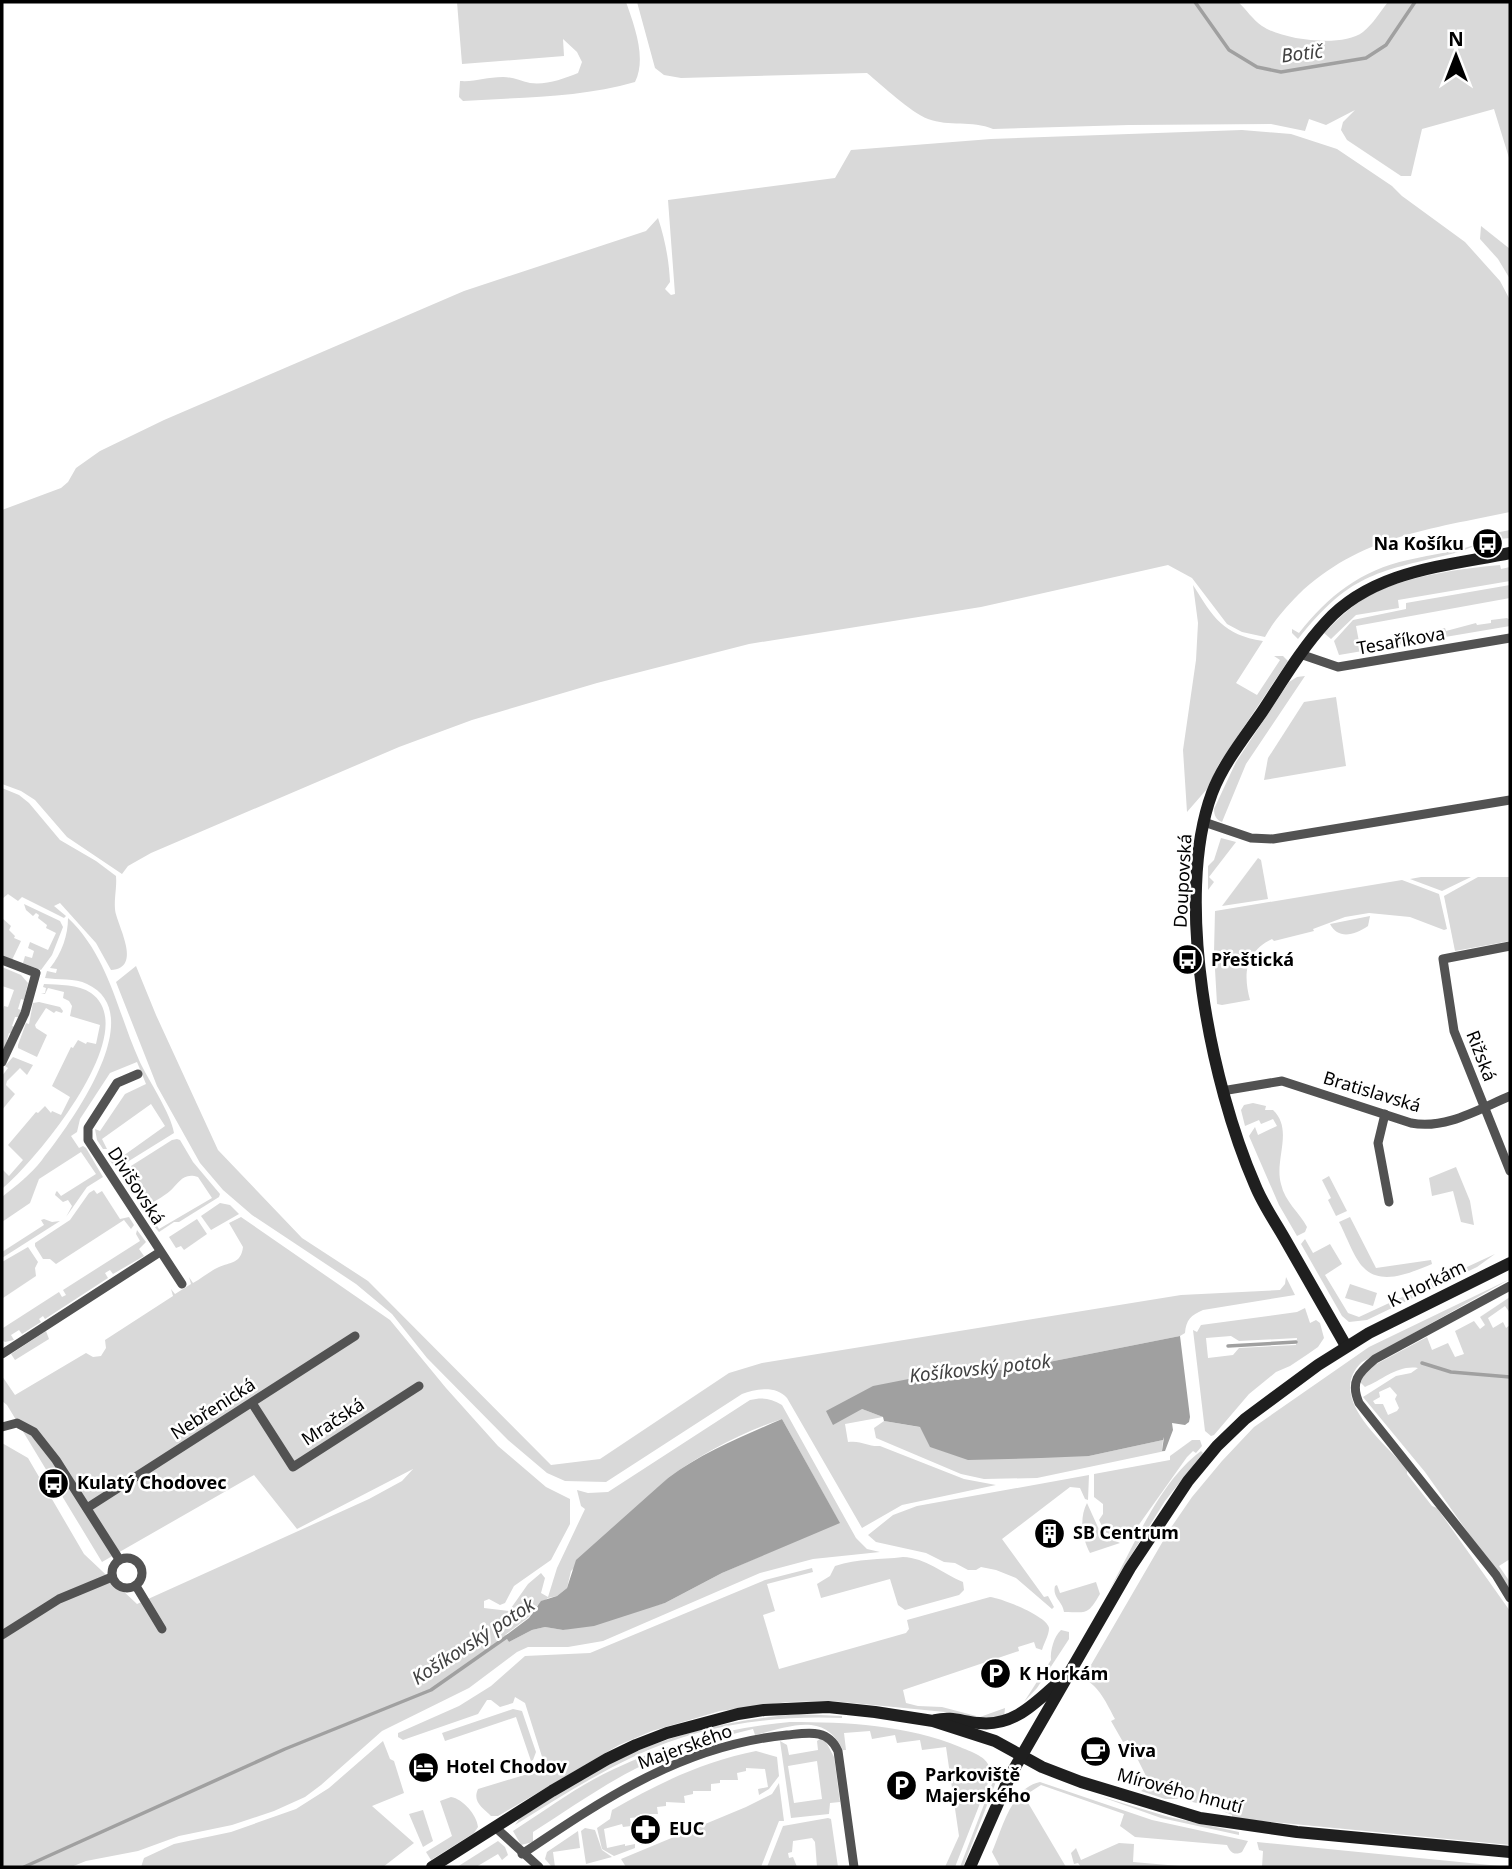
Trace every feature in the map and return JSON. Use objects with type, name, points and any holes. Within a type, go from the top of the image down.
[{"type":"main road","name":"Doupovská","points":[[1346,1346],[1256,1188],[1222,1091],[1200,975],[1197,877],[1199,845],[1213,792],[1227,764],[1300,654],[1334,613],[1374,586],[1419,571],[1510,553]]},
{"type":"main road","name":"K Horkám","points":[[970,1867],[1010,1776],[1143,1547],[1200,1465],[1245,1419],[1346,1346],[1510,1263]]},
{"type":"main road","points":[[933,1721],[948,1717],[987,1724],[1013,1718],[1030,1708],[1069,1674]]},
{"type":"main road","name":"Mírového hnutí","points":[[432,1867],[607,1759],[667,1733],[711,1720],[764,1710],[828,1707],[933,1721],[995,1741],[1052,1771],[1081,1782],[1200,1818],[1297,1832],[1510,1852]]},
{"type":"street","name":"Tesaříkova","points":[[1300,654],[1338,667],[1510,638]]},
{"type":"street","points":[[1204,822],[1251,838],[1273,839],[1510,800]]},
{"type":"street","name":"Rižská","points":[[1510,946],[1443,958],[1454,1031],[1510,1171]]},
{"type":"street","points":[[2,960],[36,973],[25,1013],[2,1062]]},
{"type":"street","name":"Divišovská","points":[[138,1074],[117,1083],[87,1133],[88,1140],[182,1284]]},
{"type":"street","name":"Bratislavská","points":[[1222,1091],[1282,1081],[1411,1123],[1430,1125],[1448,1121],[1510,1096]]},
{"type":"street","points":[[1385,1114],[1378,1143],[1389,1202]]},
{"type":"street","name":"Divišovská","points":[[2,1354],[160,1252]]},
{"type":"street","points":[[1510,1286],[1375,1359],[1358,1373],[1354,1386],[1359,1404],[1489,1566],[1510,1598]]},
{"type":"street","name":"Nebřenická","points":[[87,1508],[355,1336]]},
{"type":"street","name":"Mračská","points":[[252,1403],[293,1467],[419,1386]]},
{"type":"street","points":[[2,1427],[17,1423],[34,1432],[120,1559]]},
{"type":"street","points":[[128,1557],[139,1563],[142,1575],[136,1586],[124,1588],[116,1584],[112,1577],[113,1565],[120,1559],[128,1557]]},
{"type":"street","points":[[2,1635],[59,1599],[112,1577]]},
{"type":"street","points":[[136,1586],[162,1629]]},
{"type":"street","name":"Majerského","points":[[522,1854],[600,1802],[638,1780],[678,1762],[750,1741],[812,1733],[831,1740],[838,1751],[854,1867]]},
{"type":"street","points":[[496,1828],[539,1867]]},
{"type":"shaded area","points":[[457,2],[626,2],[640,52],[635,82],[572,94],[463,101],[459,97],[460,81],[503,77],[530,83],[549,82],[578,73],[582,62],[577,52],[563,39],[564,56],[462,64]]},
{"type":"shaded area","points":[[637,2],[1238,2],[1259,24],[1272,31],[1298,38],[1327,41],[1353,37],[1363,32],[1388,2],[1510,2],[1510,161],[1494,109],[1422,129],[1411,176],[1401,176],[1347,140],[1341,130],[1343,122],[1355,110],[1326,125],[1309,119],[1305,131],[1271,124],[993,129],[944,123],[921,116],[867,73],[681,78],[664,75],[655,68]]},
{"type":"shaded area","points":[[1242,130],[1291,134],[1337,149],[1392,186],[1465,242],[1500,281],[1510,300],[1510,512],[1424,530],[1371,547],[1321,575],[1298,595],[1265,637],[1242,632],[1227,624],[1192,578],[1168,565],[981,607],[749,644],[597,683],[472,720],[399,747],[151,853],[128,866],[122,874],[67,837],[35,800],[2,784],[2,510],[61,488],[76,468],[100,451],[164,420],[464,291],[646,231],[658,218],[669,266],[670,282],[665,289],[671,295],[675,294],[668,200],[835,178],[851,150],[991,139]]},
{"type":"shaded area","points":[[1481,226],[1510,249],[1510,279],[1498,259],[1480,239]]},
{"type":"shaded area","points":[[1510,530],[1510,538],[1488,540],[1460,551],[1365,579],[1333,601],[1298,639],[1292,633],[1292,629],[1299,633],[1334,596],[1375,570],[1464,548],[1482,542],[1480,536]]},
{"type":"shaded area","points":[[1500,565],[1501,569],[1510,567],[1510,581],[1398,600],[1399,608],[1356,615],[1331,639],[1324,633],[1362,600],[1390,586],[1436,574]]},
{"type":"shaded area","points":[[1193,585],[1220,623],[1238,634],[1263,641],[1236,683],[1257,695],[1280,660],[1274,656],[1283,656],[1288,661],[1219,764],[1207,789],[1187,812],[1183,750],[1196,660],[1198,623]]},
{"type":"shaded area","points":[[1510,585],[1510,598],[1356,626],[1360,647],[1383,640],[1384,643],[1414,635],[1415,638],[1429,631],[1445,628],[1446,631],[1476,623],[1491,623],[1491,620],[1507,618],[1510,620],[1510,626],[1339,655],[1334,641],[1353,620],[1406,609],[1406,603]]},
{"type":"shaded area","points":[[1305,676],[1246,764],[1222,822],[1220,821],[1214,809],[1236,762],[1289,682]]},
{"type":"shaded area","points":[[1336,697],[1346,766],[1264,780],[1268,758],[1304,702]]},
{"type":"shaded area","points":[[2,788],[19,795],[29,803],[60,840],[116,876],[115,909],[127,954],[126,962],[121,967],[111,970],[96,943],[60,903],[54,906],[66,916],[64,918],[22,897],[18,901],[8,894],[2,899]]},
{"type":"shaded area","points":[[1221,838],[1236,842],[1209,877],[1214,882],[1208,890],[1208,866],[1214,860]]},
{"type":"shaded area","points":[[1258,858],[1261,860],[1268,899],[1222,906]]},
{"type":"shaded area","points":[[1471,877],[1442,891],[1410,879]]},
{"type":"shaded area","points":[[1478,877],[1510,877],[1510,941],[1455,951],[1444,896]]},
{"type":"shaded area","points":[[1402,880],[1439,894],[1447,929],[1410,917],[1369,913],[1345,917],[1313,929],[1314,931],[1274,941],[1272,939],[1256,950],[1248,965],[1250,1000],[1217,1004],[1215,911]]},
{"type":"shaded area","points":[[24,904],[60,921],[63,927],[52,955],[41,970],[23,963],[25,956],[32,958],[34,951],[28,948],[30,942],[48,950],[56,933],[46,928],[47,925],[38,918],[39,915],[36,913],[33,916],[26,910]]},
{"type":"shaded area","points":[[1370,916],[1368,926],[1352,934],[1337,932],[1330,924]]},
{"type":"shaded area","points":[[2,918],[11,926],[9,930],[14,938],[21,941],[12,960],[2,955]]},
{"type":"shaded area","points":[[68,918],[82,933],[103,967],[139,1060],[164,1106],[174,1133],[116,1169],[108,1158],[110,1154],[116,1161],[165,1126],[151,1104],[102,1139],[107,1149],[103,1149],[97,1140],[95,1129],[100,1131],[125,1094],[146,1084],[137,1062],[110,1073],[80,1119],[77,1132],[71,1136],[79,1148],[86,1148],[103,1177],[87,1187],[66,1217],[72,1206],[68,1200],[63,1202],[55,1195],[56,1192],[61,1196],[96,1174],[81,1152],[39,1179],[30,1203],[2,1222],[2,1197],[38,1165],[69,1123],[99,1071],[108,1044],[111,1020],[105,999],[82,982],[45,978],[47,971],[56,973],[57,969],[50,968],[64,944]]},
{"type":"shaded area","points":[[136,966],[218,1150],[302,1238],[368,1281],[551,1465],[600,1459],[729,1373],[762,1363],[1181,1295],[1280,1290],[1286,1277],[1295,1295],[1203,1310],[1190,1318],[1185,1333],[1180,1336],[1013,1369],[923,1376],[862,1409],[883,1417],[845,1424],[848,1442],[880,1446],[964,1479],[996,1485],[902,1505],[862,1528],[787,1398],[772,1390],[742,1394],[606,1482],[565,1481],[547,1473],[508,1440],[427,1358],[392,1314],[356,1284],[252,1215],[223,1190],[200,1163],[157,1086],[116,982]]},
{"type":"shaded area","points":[[2,967],[21,975],[28,983],[24,1000],[21,999],[18,1009],[21,1010],[19,1017],[15,1017],[12,1026],[15,1027],[12,1034],[9,1033],[4,1051],[2,1013],[4,1006],[8,1007],[14,990],[2,986]]},
{"type":"shaded area","points":[[44,984],[74,986],[91,993],[104,1011],[104,1036],[95,1065],[79,1096],[37,1153],[2,1189],[2,1169],[9,1176],[23,1160],[8,1145],[36,1112],[45,1106],[51,1113],[52,1111],[61,1115],[70,1097],[52,1086],[71,1047],[73,1048],[78,1040],[86,1044],[96,1044],[100,1025],[70,1016],[72,1006],[63,998],[64,992],[48,988],[45,994],[41,993],[45,993]]},
{"type":"shaded area","points":[[33,1003],[60,1007],[63,1011],[54,1013],[46,1008],[35,1025],[47,1035],[37,1057],[18,1048],[18,1045],[26,1023],[29,1024]]},
{"type":"shaded area","points":[[13,1057],[33,1065],[27,1075],[20,1068],[7,1081],[6,1085],[15,1094],[2,1110],[2,1076],[8,1068],[5,1066]]},
{"type":"shaded area","points":[[1253,1103],[1266,1106],[1265,1110],[1273,1110],[1282,1126],[1281,1184],[1307,1227],[1305,1232],[1297,1236],[1279,1205],[1249,1136],[1255,1127],[1258,1135],[1277,1126],[1273,1119],[1261,1124],[1259,1120],[1245,1126],[1241,1110],[1244,1105]]},
{"type":"shaded area","points":[[177,1139],[220,1194],[159,1232],[152,1224],[154,1221],[159,1229],[212,1198],[198,1177],[189,1176],[145,1207],[150,1216],[147,1217],[141,1208],[147,1203],[125,1170],[127,1168],[131,1173],[134,1171],[131,1166]]},
{"type":"shaded area","points":[[1456,1167],[1470,1201],[1474,1225],[1461,1222],[1453,1191],[1432,1196],[1429,1178]]},
{"type":"shaded area","points":[[1329,1176],[1347,1211],[1336,1216],[1322,1180]]},
{"type":"shaded area","points":[[94,1190],[97,1194],[102,1191],[120,1219],[129,1217],[134,1225],[131,1229],[124,1220],[56,1264],[50,1259],[43,1259],[35,1243],[70,1220]]},
{"type":"shaded area","points":[[220,1203],[230,1205],[239,1214],[211,1230],[201,1216]]},
{"type":"shaded area","points":[[241,1217],[390,1320],[498,1446],[546,1487],[570,1499],[570,1524],[551,1560],[514,1586],[505,1603],[500,1605],[489,1599],[484,1601],[484,1608],[509,1611],[528,1584],[541,1573],[545,1578],[541,1593],[548,1597],[557,1568],[585,1509],[581,1506],[577,1490],[588,1493],[608,1492],[754,1399],[762,1398],[782,1405],[856,1538],[867,1549],[880,1552],[813,1559],[760,1573],[603,1641],[568,1647],[528,1647],[517,1652],[469,1688],[382,1731],[305,1797],[274,1811],[232,1825],[179,1836],[138,1851],[86,1861],[71,1867],[2,1867],[2,1443],[28,1458],[84,1554],[137,1604],[369,1499],[402,1481],[413,1469],[297,1529],[254,1475],[102,1562],[7,1405],[2,1401],[2,1376],[15,1395],[86,1353],[93,1357],[101,1356],[106,1348],[105,1340],[173,1296],[171,1289],[175,1294],[191,1284],[189,1277],[193,1283],[240,1257],[243,1247],[229,1223]],"holes":[[[782,1419],[839,1522],[722,1573],[665,1603],[563,1630],[545,1627],[532,1630],[509,1642],[505,1635],[529,1617],[537,1606],[567,1588],[571,1571],[668,1478],[723,1444]]]},
{"type":"shaded area","points":[[1350,1217],[1376,1268],[1431,1260],[1432,1264],[1397,1276],[1370,1273],[1356,1258],[1339,1222]]},
{"type":"shaded area","points":[[197,1219],[207,1234],[184,1250],[181,1246],[176,1248],[169,1237]]},
{"type":"shaded area","points":[[41,1220],[60,1221],[2,1258],[2,1252],[44,1225]]},
{"type":"shaded area","points":[[137,1230],[146,1242],[139,1249],[144,1256],[113,1274],[110,1270],[105,1273],[108,1278],[45,1319],[43,1316],[39,1319],[41,1322],[22,1334],[19,1330],[11,1335],[14,1340],[2,1340],[2,1327],[59,1292],[62,1297],[66,1295],[63,1290],[140,1241]]},
{"type":"shaded area","points":[[1305,1239],[1313,1253],[1330,1244],[1342,1264],[1325,1275],[1348,1313],[1359,1317],[1495,1254],[1477,1267],[1367,1320],[1349,1322],[1342,1316],[1301,1244]]},
{"type":"shaded area","points":[[28,1247],[38,1262],[35,1268],[36,1276],[3,1298],[2,1262]]},
{"type":"shaded area","points":[[1510,1279],[1362,1362],[1352,1376],[1350,1390],[1362,1418],[1407,1469],[1407,1474],[1432,1506],[1437,1508],[1510,1611],[1510,1845],[1232,1818],[1232,1815],[1213,1807],[1180,1799],[1165,1799],[1141,1791],[1150,1784],[1128,1740],[1123,1742],[1111,1721],[1115,1719],[1106,1702],[1084,1677],[1170,1529],[1192,1497],[1254,1427],[1369,1347]]},
{"type":"shaded area","points":[[1350,1284],[1377,1293],[1373,1306],[1345,1298]]},
{"type":"shaded area","points":[[1510,1297],[1510,1313],[1505,1306],[1488,1318],[1493,1328],[1503,1322],[1506,1328],[1510,1325],[1510,1559],[1499,1566],[1510,1582],[1510,1592],[1425,1472],[1363,1397],[1396,1376],[1411,1373],[1418,1368],[1397,1371],[1365,1387],[1360,1382],[1369,1368],[1427,1337],[1432,1350],[1448,1343],[1455,1357],[1464,1354],[1455,1331],[1474,1321],[1480,1329],[1485,1325],[1480,1317]],"holes":[[[1390,1387],[1397,1395],[1395,1399],[1399,1408],[1388,1415],[1383,1404],[1375,1404],[1373,1401],[1380,1397],[1379,1392]]]},
{"type":"shaded area","points":[[1305,1308],[1310,1323],[1316,1320],[1320,1323],[1324,1338],[1318,1347],[1276,1372],[1249,1394],[1211,1436],[1205,1431],[1193,1330],[1197,1332],[1201,1325],[1297,1312]],"holes":[[[1231,1336],[1239,1341],[1297,1338],[1296,1345],[1239,1348],[1233,1355],[1208,1358],[1206,1338]]]},
{"type":"shaded area","points":[[46,1331],[49,1339],[15,1360],[11,1354]]},
{"type":"shaded area","points":[[1180,1336],[1190,1417],[1185,1425],[1172,1423],[1173,1430],[1165,1451],[1162,1451],[1164,1437],[1163,1440],[1089,1456],[968,1460],[930,1447],[920,1427],[884,1421],[883,1417],[862,1409],[833,1425],[826,1411],[873,1386],[924,1376],[1013,1369]]},
{"type":"shaded area","points":[[782,1419],[840,1523],[722,1573],[665,1603],[594,1626],[563,1630],[545,1627],[532,1630],[509,1642],[505,1636],[529,1618],[541,1601],[557,1596],[567,1588],[576,1560],[668,1478],[709,1452]]},
{"type":"shaded area","points":[[884,1421],[1089,1456],[1163,1440],[1162,1450],[1165,1451],[1037,1478],[984,1479],[961,1474],[876,1438],[874,1428]]},
{"type":"shaded area","points":[[1192,1440],[1200,1440],[1202,1446],[1187,1457],[1133,1533],[1119,1538],[1105,1532],[1099,1520],[1103,1514],[1103,1504],[1094,1497],[1094,1474],[1170,1460],[1170,1456]]},
{"type":"shaded area","points":[[1201,1451],[1203,1453],[1165,1501],[1108,1592],[1160,1498],[1172,1480]]},
{"type":"shaded area","points":[[1089,1475],[1088,1500],[1080,1488],[1070,1487],[1002,1539],[1044,1597],[1048,1596],[1054,1607],[1052,1609],[1016,1578],[981,1567],[968,1570],[926,1553],[876,1542],[868,1535],[893,1515],[917,1506]]},
{"type":"shaded area","points":[[1087,1503],[1101,1534],[1120,1543],[1090,1553],[1083,1528]]},
{"type":"shaded area","points":[[903,1557],[927,1563],[963,1582],[964,1590],[959,1595],[905,1610],[898,1605],[890,1579],[821,1598],[817,1584],[830,1576],[835,1566],[861,1560]]},
{"type":"shaded area","points":[[812,1568],[813,1572],[767,1584],[775,1611],[763,1615],[779,1669],[906,1633],[909,1629],[907,1620],[990,1597],[1032,1613],[1046,1623],[1048,1633],[1042,1650],[1036,1648],[1034,1642],[1018,1647],[1019,1651],[903,1690],[906,1703],[942,1707],[980,1717],[1005,1708],[1004,1718],[970,1718],[945,1712],[832,1701],[788,1702],[720,1711],[652,1731],[619,1745],[498,1816],[491,1816],[479,1804],[476,1798],[478,1789],[542,1769],[544,1763],[525,1703],[515,1697],[513,1703],[500,1707],[487,1700],[478,1714],[403,1740],[398,1737],[398,1733],[459,1706],[491,1686],[525,1656],[590,1653],[765,1580]]},
{"type":"shaded area","points":[[1096,1582],[1100,1594],[1089,1609],[1082,1612],[1064,1612],[1055,1593],[1055,1586],[1057,1585],[1060,1593]]},
{"type":"shaded area","points":[[1061,1630],[1069,1632],[1069,1639],[1037,1688],[1024,1702],[1051,1660],[1053,1644]]},
{"type":"shaded area","points":[[513,1709],[522,1711],[536,1752],[531,1761],[516,1717],[445,1741],[442,1733]]},
{"type":"shaded area","points":[[799,1714],[842,1718],[763,1720],[686,1736],[621,1763],[515,1825],[520,1818],[580,1781],[639,1750],[706,1728]]},
{"type":"shaded area","points":[[790,1722],[855,1724],[898,1729],[940,1740],[972,1752],[986,1761],[990,1778],[955,1867],[945,1867],[959,1836],[946,1747],[922,1750],[920,1740],[897,1743],[895,1735],[872,1739],[870,1731],[844,1733],[846,1750],[843,1750],[826,1730],[805,1725],[755,1735],[753,1729],[678,1751],[649,1762],[596,1791],[533,1832],[533,1842],[521,1845],[513,1831],[588,1782],[635,1759],[700,1738],[744,1728]]},
{"type":"shaded area","points":[[825,1740],[834,1757],[840,1802],[830,1803],[829,1814],[791,1818],[780,1741],[787,1745],[789,1755],[818,1750],[817,1741]],"holes":[[[817,1761],[822,1799],[794,1803],[788,1766]]]},
{"type":"shaded area","points":[[383,1741],[390,1759],[394,1761],[404,1793],[372,1806],[414,1843],[383,1867],[141,1867],[144,1858],[174,1844],[231,1832],[296,1809],[329,1788]]},
{"type":"shaded area","points":[[756,1751],[777,1757],[779,1776],[769,1789],[759,1795],[758,1789],[768,1787],[765,1769],[746,1768],[746,1771],[737,1773],[738,1780],[720,1780],[720,1783],[711,1784],[711,1791],[693,1791],[693,1794],[684,1796],[685,1803],[666,1802],[666,1806],[657,1807],[658,1814],[640,1814],[640,1817],[630,1818],[631,1826],[623,1827],[622,1824],[604,1829],[607,1848],[635,1844],[635,1848],[614,1856],[602,1849],[597,1828],[610,1819],[612,1810],[681,1774]]},
{"type":"shaded area","points":[[999,1774],[963,1867],[960,1867],[995,1776]]},
{"type":"shaded area","points":[[1040,1782],[1152,1820],[1248,1841],[1242,1852],[1237,1854],[1227,1845],[1135,1837],[1120,1826],[1124,1814],[1041,1785],[1024,1796],[1066,1867],[1000,1867],[992,1852],[1009,1810],[1022,1792]]},
{"type":"shaded area","points":[[779,1783],[784,1821],[779,1821],[761,1867],[626,1867],[621,1859],[746,1807],[772,1794]]},
{"type":"shaded area","points":[[1099,1796],[1169,1817],[1239,1832],[1239,1835],[1161,1818]]},
{"type":"shaded area","points":[[451,1797],[469,1808],[478,1827],[474,1833],[431,1860],[426,1852],[452,1836],[440,1801]]},
{"type":"shaded area","points":[[423,1810],[433,1841],[423,1847],[409,1814]]},
{"type":"shaded area","points":[[831,1819],[838,1867],[817,1867],[815,1842],[812,1838],[793,1841],[792,1852],[788,1853],[797,1867],[767,1867],[783,1826]]},
{"type":"shaded area","points":[[585,1828],[595,1830],[602,1850],[612,1857],[586,1864],[581,1831]]},
{"type":"shaded area","points":[[578,1831],[580,1848],[553,1852],[555,1867],[552,1867],[545,1859],[547,1852]]},
{"type":"shaded area","points":[[498,1841],[505,1847],[508,1855],[502,1860],[498,1854],[476,1867],[457,1867]]},
{"type":"shaded area","points":[[1257,1842],[1510,1867],[1262,1867],[1263,1851],[1259,1850]]},
{"type":"shaded area","points":[[1119,1843],[1134,1844],[1133,1862],[1191,1867],[1081,1867],[1078,1863],[1074,1864],[1071,1853],[1076,1848],[1081,1860]]},
{"type":"waterway","name":"Botič","points":[[1195,2],[1229,50],[1257,67],[1281,72],[1366,58],[1386,45],[1415,2]]},
{"type":"waterway","name":"Košíkovský potok","points":[[1228,1346],[1296,1342]]},
{"type":"waterway","name":"Košíkovský potok","points":[[1422,1363],[1451,1372],[1510,1377]]},
{"type":"waterway","name":"Košíkovský potok","points":[[24,1867],[285,1749],[431,1690],[508,1636]]},
{"type":"place","name":"Na Košíku","points":[[1487,544]]},
{"type":"place","name":"Přeštická","points":[[1188,960]]},
{"type":"place","name":"Kulatý Chodovec","points":[[54,1483]]},
{"type":"place","name":"SB Centrum","points":[[1050,1533]]},
{"type":"place","name":"K Horkám","points":[[996,1674]]},
{"type":"place","name":"Viva","points":[[1095,1751]]},
{"type":"place","name":"Hotel Chodov","points":[[423,1767]]},
{"type":"place","name":"Parkoviště Majerského","points":[[902,1785]]},
{"type":"place","name":"EUC","points":[[646,1829]]}]
